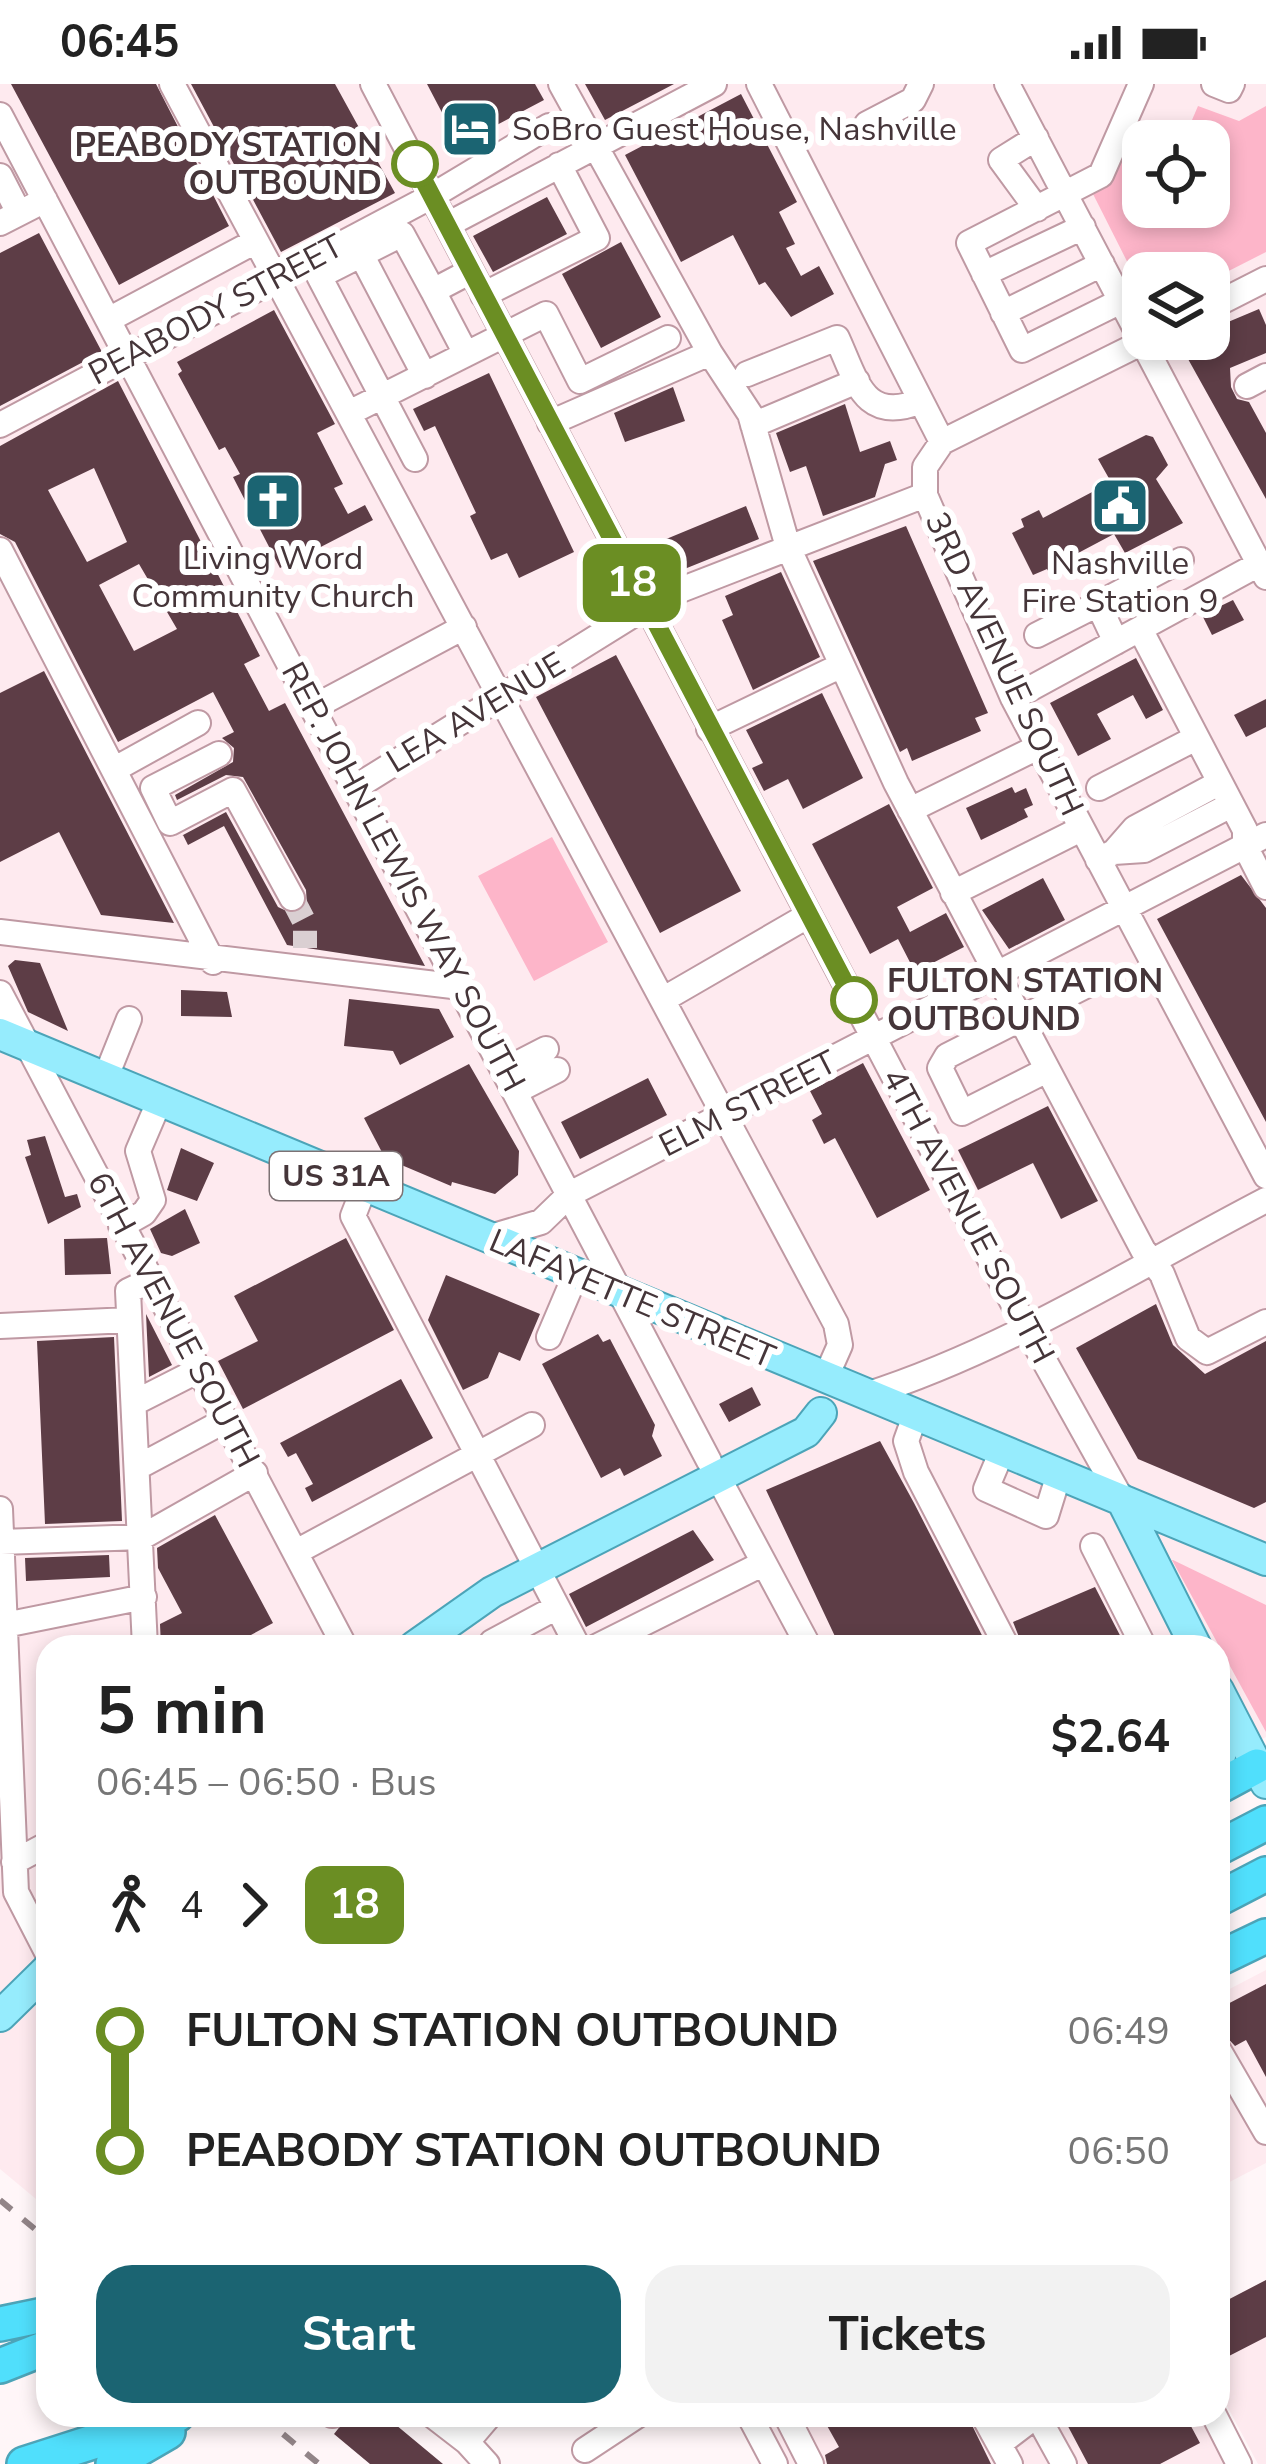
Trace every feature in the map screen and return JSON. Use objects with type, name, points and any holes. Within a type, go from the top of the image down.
[{"type":"highway","points":[[1230,1782],[1263,1770]]},
{"type":"highway","points":[[1230,1893],[1265,1874]]},
{"type":"highway","points":[[3,2323],[36,2316]]},
{"type":"highway","points":[[0,2366],[36,2352]]},
{"type":"highway","points":[[113,2464],[157,2427]]},
{"type":"highway","points":[[24,2464],[166,2427]]},
{"type":"main road","name":"LAFAYETTE STREET","points":[[0,1034],[1266,1560]]},
{"type":"main road","points":[[431,1635],[469,1606],[714,1470],[806,1432],[821,1413],[866,1395]]},
{"type":"main road","name":"4TH AVENUE SOUTH","points":[[1122,1500],[1190,1635]]},
{"type":"main road","points":[[1230,1712],[1263,1770]]},
{"type":"main road","points":[[0,2016],[36,1982]]},
{"type":"street","points":[[172,84],[839,1333],[840,1345],[825,1379]]},
{"type":"street","name":"4TH AVENUE SOUTH","points":[[373,84],[709,729],[1122,1500]]},
{"type":"street","points":[[561,84],[753,424],[788,547],[910,810],[1150,1262],[1162,1274],[1188,1339],[1207,1352],[1266,1322]]},
{"type":"street","points":[[447,225],[595,146],[679,92],[714,84]]},
{"type":"street","points":[[760,84],[942,442],[1122,353]]},
{"type":"street","points":[[867,124],[913,100],[921,84]]},
{"type":"street","points":[[1007,84],[1036,138],[1066,195],[1083,227],[1121,301],[1022,350],[969,243],[1066,195],[1101,175],[1141,84]]},
{"type":"street","points":[[1214,84],[1229,90],[1232,84]]},
{"type":"street","name":"REP. JOHN LEWIS WAY SOUTH","points":[[0,115],[803,1635]]},
{"type":"street","name":"PEABODY STREET","points":[[0,425],[276,278],[382,234],[432,196],[549,126]]},
{"type":"street","points":[[1036,138],[1001,160],[1037,209]]},
{"type":"street","points":[[483,295],[597,238],[559,165]]},
{"type":"street","points":[[0,176],[9,218],[45,200]]},
{"type":"street","points":[[984,274],[1083,227]]},
{"type":"street","points":[[415,459],[319,276],[362,256],[382,234],[402,235],[466,354]]},
{"type":"street","points":[[108,320],[256,241]]},
{"type":"street","points":[[362,256],[425,376]]},
{"type":"street","points":[[1003,313],[1102,264]]},
{"type":"street","points":[[433,291],[471,271]]},
{"type":"street","points":[[1230,298],[1265,281]]},
{"type":"street","points":[[349,413],[546,314],[580,381],[668,338]]},
{"type":"street","points":[[747,374],[837,338],[856,381],[881,408],[902,410],[922,401]]},
{"type":"street","points":[[550,423],[710,353]]},
{"type":"street","points":[[1012,698],[1262,571],[1156,360]]},
{"type":"street","points":[[753,424],[856,381]]},
{"type":"street","name":"3RD AVENUE SOUTH","points":[[942,442],[926,467],[925,495],[1012,698],[1082,829],[1106,856],[1124,910],[1266,1176]]},
{"type":"street","name":"LEA AVENUE","points":[[356,787],[645,608],[925,495]]},
{"type":"street","points":[[0,550],[213,962]]},
{"type":"street","points":[[1036,635],[1181,560]]},
{"type":"street","points":[[1099,604],[1116,642]]},
{"type":"street","points":[[314,706],[464,627]]},
{"type":"street","points":[[1140,629],[1244,830],[1255,841],[1266,887]]},
{"type":"street","points":[[709,729],[842,665]]},
{"type":"street","points":[[115,769],[198,723]]},
{"type":"street","points":[[1099,788],[1196,738]]},
{"type":"street","points":[[910,810],[1038,747]]},
{"type":"street","points":[[219,754],[153,788],[161,806],[170,823],[233,790],[292,898]]},
{"type":"street","points":[[1106,856],[1135,828],[1225,794]]},
{"type":"street","points":[[953,893],[1082,829]]},
{"type":"street","name":"ELM STREET","points":[[487,1238],[541,1222],[570,1194],[1255,841]]},
{"type":"street","points":[[664,999],[809,915]]},
{"type":"street","points":[[0,932],[213,962],[305,960],[461,988]]},
{"type":"street","points":[[962,1113],[941,1062],[1101,978]]},
{"type":"street","name":"6TH AVENUE SOUTH","points":[[0,993],[339,1635]]},
{"type":"street","points":[[105,1079],[129,1019]]},
{"type":"street","points":[[510,1080],[552,1059]]},
{"type":"street","points":[[924,1133],[1047,1070]]},
{"type":"street","points":[[122,1226],[144,1213],[153,1200],[138,1151],[159,1102]]},
{"type":"street","points":[[364,1188],[352,1216],[572,1635]]},
{"type":"street","points":[[866,1395],[915,1379],[1026,1328],[1266,1200]]},
{"type":"street","points":[[549,1337],[575,1276]]},
{"type":"street","points":[[145,1635],[128,1292],[151,1280]]},
{"type":"street","points":[[0,1326],[129,1321]]},
{"type":"street","points":[[134,1403],[199,1370]]},
{"type":"street","points":[[915,1416],[906,1441],[916,1472],[1001,1635]]},
{"type":"street","points":[[137,1467],[226,1420]]},
{"type":"street","points":[[296,1552],[532,1426]]},
{"type":"street","points":[[1002,1451],[986,1489],[1046,1516],[1059,1474]]},
{"type":"street","points":[[1,1542],[142,1537],[255,1473]]},
{"type":"street","points":[[0,1509],[4,1765],[14,1862],[8,1892],[36,1935]]},
{"type":"street","points":[[1093,1546],[1138,1635]]},
{"type":"street","points":[[620,1635],[764,1563]]},
{"type":"street","points":[[2,1626],[144,1597]]},
{"type":"street","points":[[469,1606],[485,1635]]},
{"type":"street","points":[[508,1635],[557,1607]]},
{"type":"street","points":[[14,1862],[36,1850]]},
{"type":"street","points":[[1230,2065],[1259,2105],[1266,2132]]},
{"type":"street","points":[[447,2427],[487,2464]]},
{"type":"street","points":[[467,2443],[480,2427]]},
{"type":"street","points":[[585,2450],[620,2427]]},
{"type":"street","points":[[755,2427],[775,2464]]},
{"type":"street","points":[[792,2427],[812,2464]]},
{"type":"street","points":[[990,2427],[1005,2454],[1028,2427]]},
{"type":"street","points":[[1043,2427],[1064,2464]]},
{"type":"street","points":[[1220,2427],[1240,2464]]},
{"type":"shaded area","points":[[0,84],[1266,84],[1266,1737],[1230,1755],[1230,1635],[36,1635],[36,2199],[0,2169]]},
{"type":"shaded area","points":[[1198,106],[1239,121],[1266,106],[1266,252],[1230,270],[1230,252],[1122,252],[1093,194],[1122,152],[1122,228],[1230,228],[1230,120],[1192,120]]},
{"type":"shaded area","points":[[552,837],[608,942],[534,981],[478,876]]},
{"type":"shaded area","points":[[1172,1560],[1266,1605],[1266,1732],[1230,1666],[1230,1635],[1213,1635]]},
{"type":"shaded area","points":[[1266,1970],[1266,2163],[1230,2182],[1230,1989]]},
{"type":"shaded area","points":[[1266,2280],[1266,2464],[1258,2464],[1230,2412],[1230,2299]]},
{"type":"shaded area","points":[[755,2427],[1220,2427],[1239,2464],[775,2464]]},
{"type":"building","points":[[11,84],[156,84],[229,226],[119,285]]},
{"type":"building","points":[[191,84],[335,84],[395,193],[281,252]]},
{"type":"building","name":"SoBro Guest House, Nashville","points":[[427,84],[535,84],[544,100],[459,145]]},
{"type":"building","points":[[585,84],[674,84],[605,120]]},
{"type":"building","points":[[741,94],[797,202],[779,212],[795,244],[786,248],[801,276],[819,266],[834,294],[791,317],[765,282],[759,285],[733,235],[681,262],[625,155]]},
{"type":"building","points":[[547,197],[567,234],[493,272],[473,236]]},
{"type":"building","points":[[39,233],[102,352],[0,406],[0,253]]},
{"type":"building","points":[[621,242],[661,317],[601,348],[562,274]]},
{"type":"building","points":[[1259,309],[1266,325],[1266,353],[1230,368],[1237,399],[1249,402],[1266,433],[1266,499],[1189,360],[1230,360],[1230,321]]},
{"type":"building","points":[[274,310],[335,424],[317,433],[343,484],[334,488],[348,514],[365,505],[373,520],[280,568],[233,477],[240,474],[225,447],[219,450],[178,374],[182,371],[177,362]]},
{"type":"building","points":[[489,373],[574,552],[519,578],[507,553],[491,560],[470,516],[476,513],[435,426],[424,431],[413,409]]},
{"type":"building","points":[[118,381],[260,656],[244,664],[269,711],[285,703],[425,966],[287,945],[224,826],[188,845],[183,835],[226,812],[278,907],[293,914],[307,906],[306,890],[243,777],[226,775],[177,800],[175,795],[233,762],[234,748],[222,738],[234,732],[213,692],[118,742],[15,542],[0,534],[0,446]],"holes":[[[94,468],[127,542],[87,562],[48,490]],[[139,564],[177,629],[134,651],[99,585]]]},
{"type":"building","points":[[673,387],[685,421],[625,442],[614,413]]},
{"type":"building","points":[[845,404],[860,452],[890,441],[897,460],[885,464],[875,497],[823,516],[806,466],[790,472],[776,433]]},
{"type":"building","name":"Nashville Fire Station 9","points":[[1146,435],[1153,437],[1168,465],[1156,479],[1183,523],[1125,553],[1114,534],[1065,560],[1067,564],[1050,574],[1047,569],[1033,575],[1012,533],[1024,527],[1021,519],[1039,510],[1043,518],[1111,482],[1098,459]]},
{"type":"building","points":[[746,506],[759,539],[672,574],[659,542]]},
{"type":"building","points":[[906,526],[988,713],[975,718],[981,731],[912,761],[907,748],[900,752],[813,561]]},
{"type":"building","points":[[781,572],[820,657],[753,690],[722,620],[733,615],[725,596]]},
{"type":"building","points":[[1233,600],[1244,620],[1212,635],[1202,615]]},
{"type":"building","points":[[616,655],[741,891],[660,933],[536,697]]},
{"type":"building","points":[[1136,658],[1163,710],[1146,719],[1133,695],[1097,714],[1111,739],[1078,756],[1050,703]]},
{"type":"building","points":[[44,671],[174,923],[101,915],[59,832],[0,862],[0,693]]},
{"type":"building","points":[[822,693],[863,778],[803,809],[788,779],[764,791],[752,768],[763,763],[746,730]]},
{"type":"building","points":[[1266,699],[1266,727],[1246,737],[1234,715]]},
{"type":"building","points":[[1012,787],[1015,793],[1026,788],[1033,805],[1024,809],[1028,817],[981,840],[966,808]]},
{"type":"building","points":[[889,804],[933,888],[897,907],[910,932],[946,913],[964,947],[915,972],[898,939],[870,954],[812,844]]},
{"type":"building","points":[[1241,875],[1266,908],[1266,1122],[1157,919]]},
{"type":"building","points":[[1043,878],[1065,920],[1009,949],[982,910]]},
{"type":"building","points":[[15,960],[40,963],[68,1031],[28,1012],[8,966]]},
{"type":"building","points":[[181,990],[227,992],[232,1017],[181,1016]]},
{"type":"building","points":[[349,999],[439,1009],[454,1037],[400,1065],[393,1051],[344,1046]]},
{"type":"building","points":[[863,1063],[930,1190],[877,1218],[835,1138],[824,1144],[812,1120],[822,1114],[810,1091]]},
{"type":"building","points":[[469,1064],[519,1151],[518,1175],[495,1194],[452,1182],[451,1186],[385,1158],[364,1118]]},
{"type":"building","points":[[648,1078],[667,1115],[580,1159],[561,1122]]},
{"type":"building","points":[[1048,1106],[1098,1201],[1061,1219],[1033,1163],[978,1190],[958,1150]]},
{"type":"building","points":[[45,1136],[65,1197],[77,1194],[81,1207],[48,1224],[25,1157],[31,1155],[27,1140]]},
{"type":"building","points":[[181,1148],[214,1163],[197,1201],[167,1190]]},
{"type":"building","points":[[185,1209],[200,1243],[172,1256],[161,1253],[150,1229]]},
{"type":"building","points":[[107,1238],[111,1274],[65,1275],[64,1239]]},
{"type":"building","points":[[346,1238],[394,1330],[243,1409],[218,1361],[258,1341],[234,1296]]},
{"type":"building","points":[[446,1275],[540,1314],[520,1361],[499,1352],[488,1378],[463,1390],[428,1320]]},
{"type":"building","points":[[1156,1304],[1173,1345],[1205,1374],[1266,1341],[1266,1502],[1254,1508],[1138,1459],[1076,1348]]},
{"type":"building","points":[[146,1314],[172,1365],[149,1377]]},
{"type":"building","points":[[598,1334],[603,1342],[610,1339],[655,1425],[652,1436],[662,1456],[624,1476],[620,1468],[601,1478],[542,1364]]},
{"type":"building","points":[[114,1337],[122,1521],[45,1524],[37,1341]]},
{"type":"building","points":[[401,1379],[433,1438],[312,1502],[305,1488],[313,1484],[296,1453],[288,1457],[280,1443]]},
{"type":"building","points":[[752,1387],[761,1405],[729,1422],[719,1404]]},
{"type":"building","points":[[880,1441],[982,1635],[834,1635],[766,1490]]},
{"type":"building","points":[[215,1515],[273,1623],[251,1635],[160,1635],[160,1624],[182,1613],[158,1568],[157,1548]]},
{"type":"building","points":[[693,1530],[714,1560],[586,1627],[569,1594]]},
{"type":"building","points":[[109,1555],[110,1577],[26,1581],[25,1558]]},
{"type":"building","points":[[1095,1587],[1120,1635],[1018,1635],[1013,1622]]},
{"type":"building","points":[[1266,1984],[1266,2077],[1246,2040],[1235,2046],[1230,2041],[1230,2003]]},
{"type":"building","points":[[1266,2280],[1266,2337],[1230,2355],[1230,2299]]},
{"type":"building","points":[[340,2427],[398,2427],[443,2464],[370,2464],[334,2434]]},
{"type":"building","points":[[828,2427],[973,2427],[991,2464],[827,2464],[825,2455],[839,2447]]},
{"type":"building","points":[[1068,2427],[1191,2427],[1200,2443],[1160,2464],[1088,2464]]},
{"type":"tunnel","points":[[292,898],[305,923],[305,948]]},
{"type":"railway","points":[[0,2200],[36,2230]]},
{"type":"railway","points":[[274,2427],[319,2464]]},
{"type":"bus line","name":"18","points":[[415,164],[854,1000]]},
{"type":"place","name":"SoBro Guest House, Nashville","points":[[470,129]]},
{"type":"place","name":"PEABODY STATION OUTBOUND","points":[[415,164]]},
{"type":"place","name":"Living Word Community Church","points":[[273,501]]},
{"type":"place","name":"Nashville Fire Station 9","points":[[1120,506]]},
{"type":"place","name":"FULTON STATION OUTBOUND","points":[[854,1000]]}]
